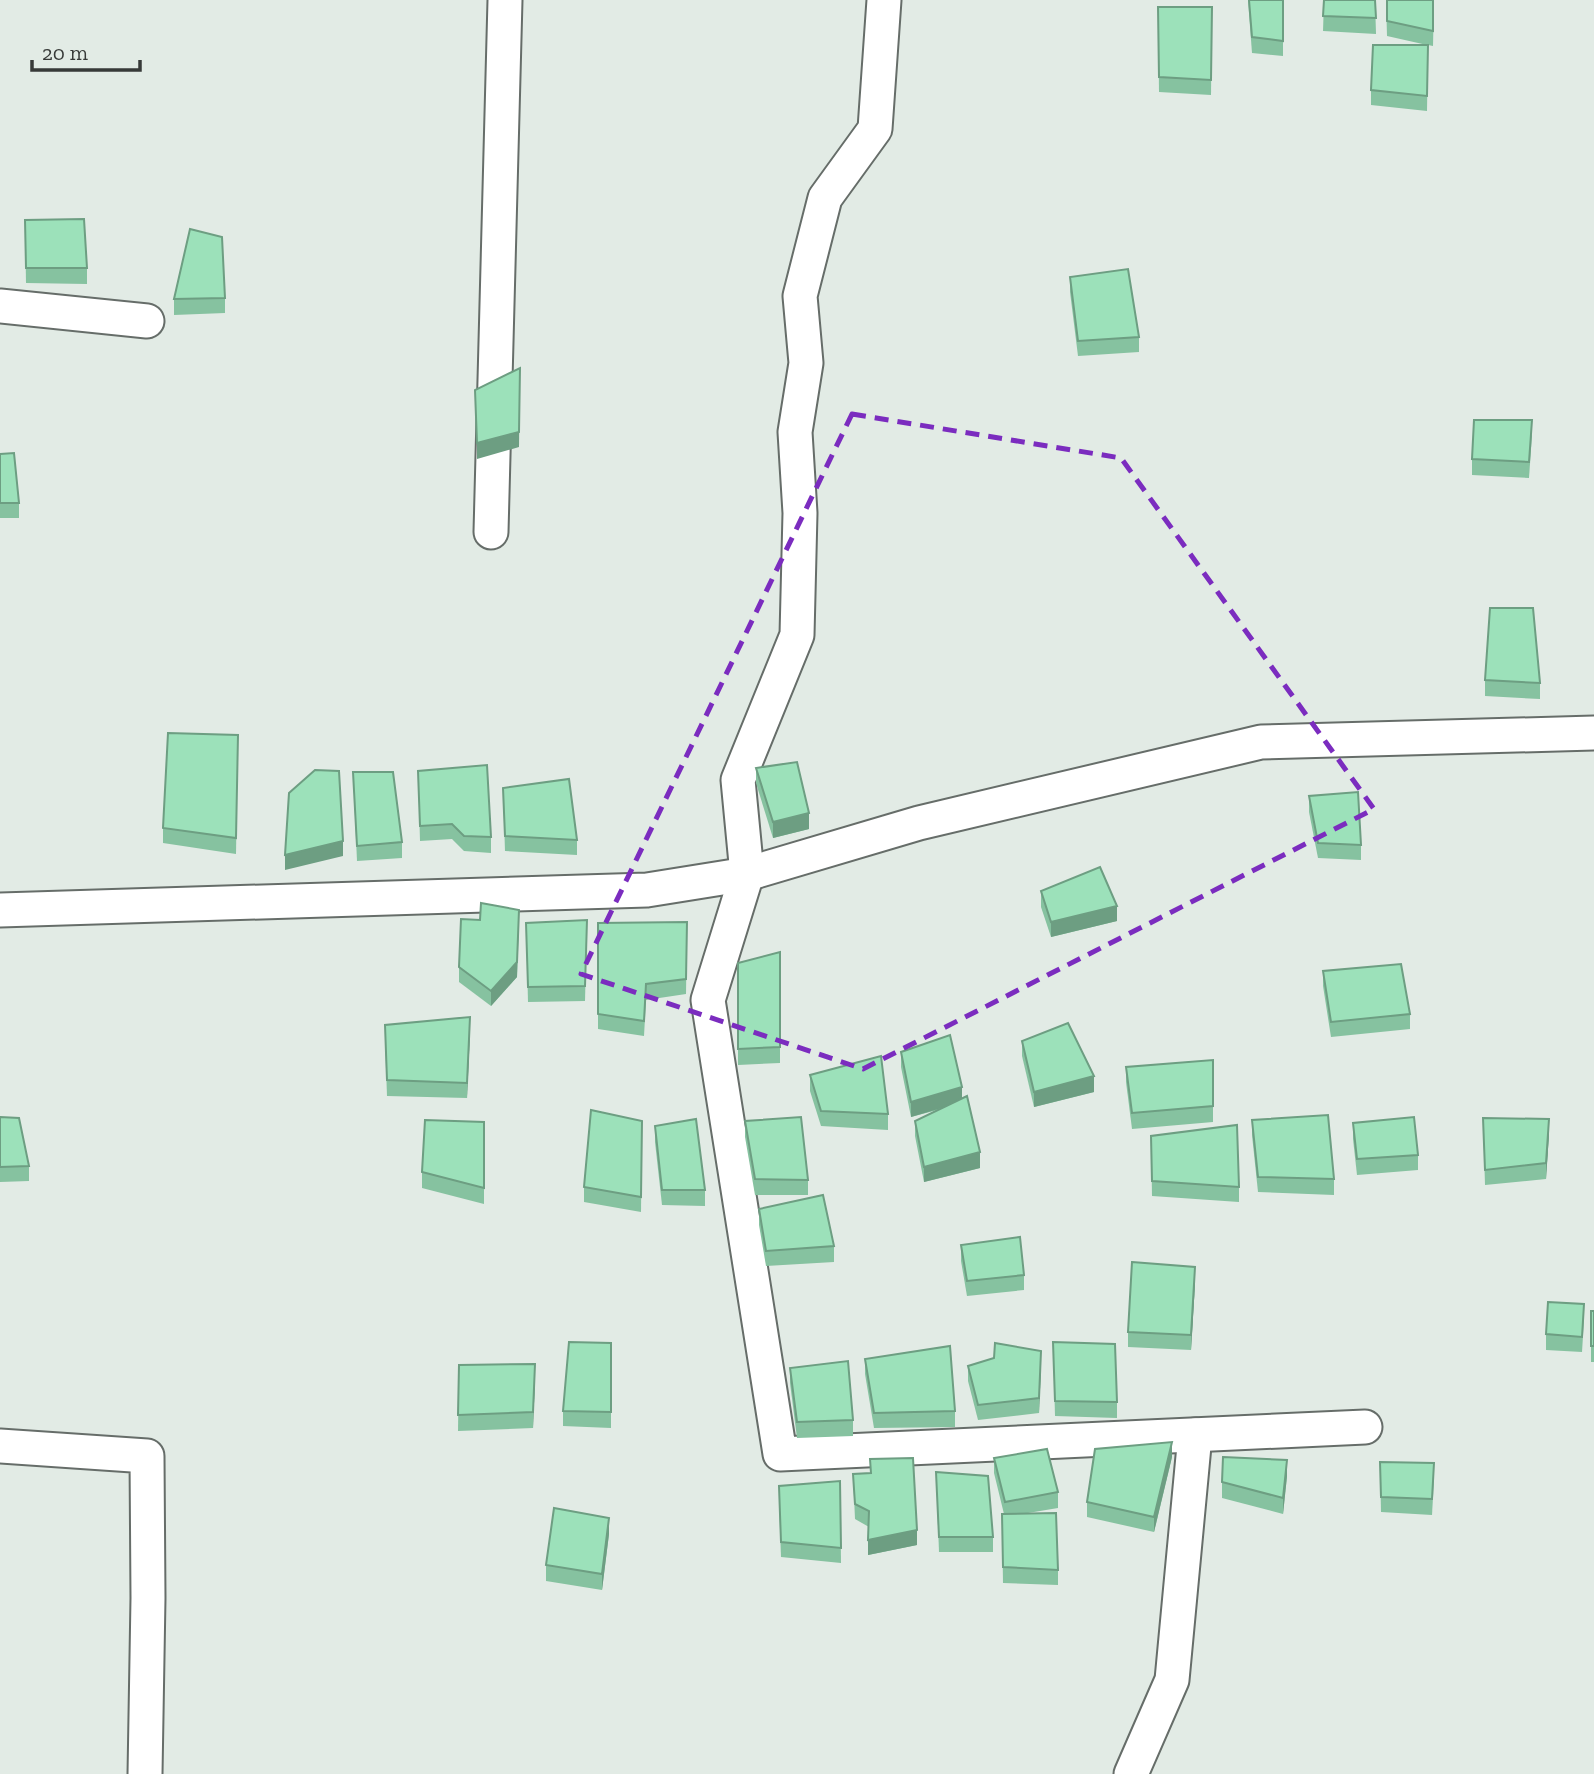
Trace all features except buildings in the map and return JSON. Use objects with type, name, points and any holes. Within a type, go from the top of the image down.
[{"type":"street","points":[[491,532],[505,0]]},
{"type":"street","points":[[884,0],[875,129],[825,198],[800,296],[806,363],[795,432],[800,513],[797,635],[738,780],[747,874],[709,1000],[780,1454],[1365,1427]]},
{"type":"street","points":[[0,306],[147,321]]},
{"type":"street","points":[[0,910],[647,890],[747,874],[919,823],[1261,742],[1594,733]]},
{"type":"street","points":[[1131,1774],[1172,1680],[1195,1435]]},
{"type":"street","points":[[0,1446],[147,1456],[145,1774]]},
{"type":"highlighted area","points":[[852,414],[1121,458],[1374,809],[863,1069],[581,974]]}]
